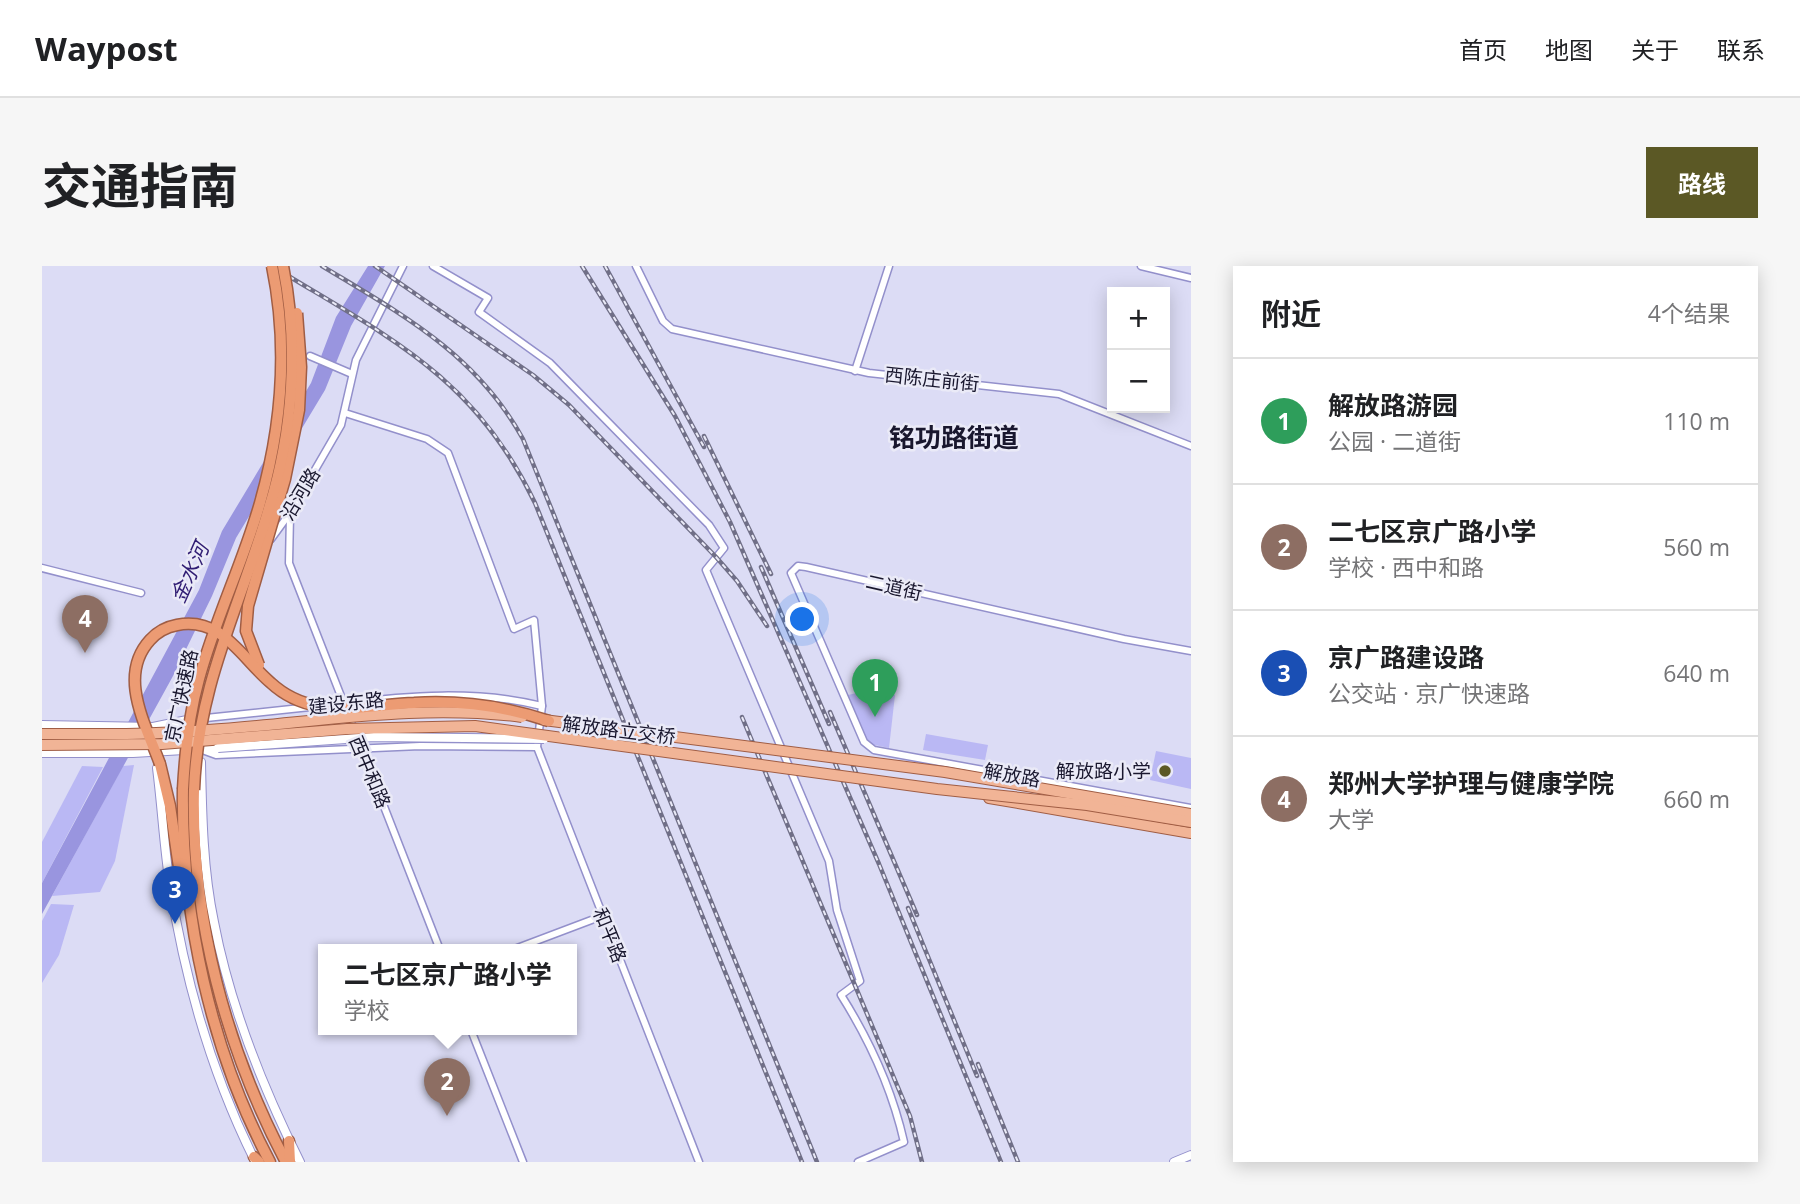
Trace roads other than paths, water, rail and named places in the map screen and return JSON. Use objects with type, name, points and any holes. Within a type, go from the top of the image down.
[{"type":"highway","name":"京广快速路","points":[[262,1131],[236,1083],[214,1015],[188,885],[183,811],[184,767],[198,680],[259,506],[274,445],[281,360],[280,309],[272,266]]},
{"type":"highway","name":"京广快速路","points":[[262,1131],[211,960],[199,883],[194,790],[199,728],[208,682],[269,509],[284,447],[291,360],[283,266]]},
{"type":"highway","points":[[270,682],[253,653],[246,631],[253,581],[285,479],[299,410],[301,367],[296,301],[286,286]]},
{"type":"highway","points":[[214,1015],[197,973],[170,806],[160,764],[136,694],[134,670],[141,652],[159,632],[167,627],[197,624],[218,631],[270,682],[297,699],[323,707],[458,702],[509,708],[549,721]]},
{"type":"highway","points":[[262,1131],[270,1162]]},
{"type":"highway","points":[[262,1131],[288,1162]]},
{"type":"highway","points":[[288,1162],[289,1141]]},
{"type":"main road","name":"解放路立交桥","points":[[42,734],[209,730],[435,711],[549,721],[945,772],[1191,814]]},
{"type":"main road","name":"解放路立交桥","points":[[42,745],[187,743],[347,729],[445,725],[495,728],[556,739],[937,789],[1075,804],[1191,822]]},
{"type":"main road","points":[[937,789],[1191,832]]},
{"type":"street","name":"沿河路","points":[[194,719],[232,599],[290,513],[345,413],[352,374],[365,340],[403,266]]},
{"type":"street","points":[[433,266],[488,298],[479,312],[550,363],[709,525],[724,548],[706,570],[829,861],[836,910],[860,981],[841,995],[857,1020],[894,1098],[904,1142],[858,1162]]},
{"type":"street","name":"西陈庄前街","points":[[636,266],[668,326],[685,333],[855,371],[1059,394],[1191,446]]},
{"type":"street","points":[[855,371],[889,266]]},
{"type":"street","points":[[1141,266],[1191,278]]},
{"type":"street","points":[[310,356],[352,374]]},
{"type":"street","name":"和平路","points":[[345,413],[428,439],[448,453],[513,629],[534,620],[542,706],[537,747],[699,1162]]},
{"type":"street","name":"西中和路","points":[[290,513],[289,563],[438,944]]},
{"type":"street","name":"二道街","points":[[874,750],[864,742],[791,573],[798,566],[1191,651]]},
{"type":"street","points":[[42,568],[141,593]]},
{"type":"street","name":"建设东路","points":[[42,725],[152,727],[194,719],[342,704],[467,696],[511,699],[542,706]]},
{"type":"street","points":[[206,718],[203,751],[204,841],[220,950],[246,1038],[300,1162]]},
{"type":"street","points":[[152,727],[170,883],[188,978],[216,1070],[256,1160]]},
{"type":"street","points":[[42,753],[203,751],[374,737],[556,739]]},
{"type":"street","points":[[203,751],[216,755],[360,748],[537,747]]},
{"type":"street","name":"解放路","points":[[874,750],[1191,808]]},
{"type":"street","points":[[528,944],[602,916]]},
{"type":"street","points":[[473,1035],[523,1162]]},
{"type":"street","points":[[1174,1162],[1191,1155]]},
{"type":"railway","points":[[272,266],[389,338],[423,363],[455,390],[484,422],[511,459],[535,503],[802,1162]]},
{"type":"railway","points":[[322,266],[409,320],[460,360],[504,409],[523,439],[817,1162]]},
{"type":"railway","points":[[375,266],[533,375],[569,405],[716,557],[737,581],[767,626]]},
{"type":"railway","points":[[582,266],[675,416],[730,522],[879,864],[1001,1162]]},
{"type":"railway","points":[[605,266],[704,447]]},
{"type":"railway","points":[[704,436],[771,574]]},
{"type":"railway","points":[[761,567],[829,724]]},
{"type":"railway","points":[[830,712],[917,915]]},
{"type":"railway","points":[[742,717],[910,1116],[922,1162]]},
{"type":"railway","points":[[908,908],[977,1076]]},
{"type":"railway","points":[[978,1064],[1018,1162]]},
{"type":"place","name":"郑州大学护理与健康学院","points":[[85,653]]},
{"type":"place","name":"解放路游园","points":[[875,717]]},
{"type":"place","name":"解放路小学","points":[[1165,771]]},
{"type":"place","name":"京广路建设路","points":[[175,924]]},
{"type":"place","name":"二七区京广路小学","points":[[447,1116]]},
{"type":"district","name":"铭功路街道","points":[[954,438]]},
{"type":"water label","name":"金水河","points":[[190,573]]}]
